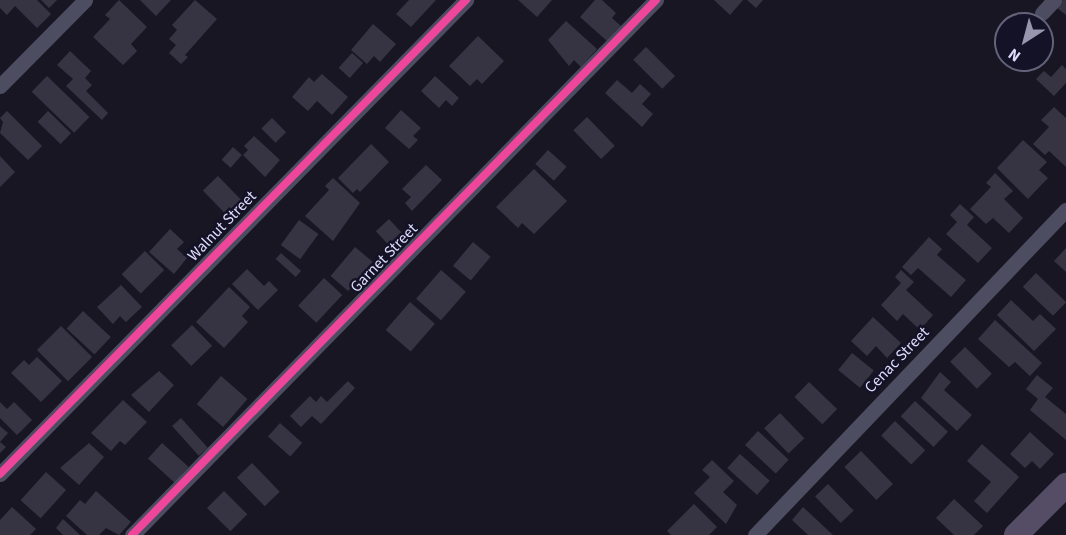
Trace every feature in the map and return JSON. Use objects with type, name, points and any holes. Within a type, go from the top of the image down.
[{"type":"main road","points":[[1016,535],[1066,485]]},
{"type":"street","points":[[0,86],[85,0]]},
{"type":"street","name":"Walnut Street","points":[[0,474],[466,0]]},
{"type":"street","name":"Garnet Street","points":[[132,535],[656,0]]},
{"type":"street","points":[[1043,12],[1054,0]]},
{"type":"street","name":"Cenac Street","points":[[755,535],[1066,210]]},
{"type":"building","points":[[0,0],[37,0],[51,14],[37,28],[15,6],[7,15],[0,8]]},
{"type":"building","points":[[41,0],[57,0],[49,8]]},
{"type":"building","points":[[119,0],[147,27],[131,44],[137,51],[123,65],[93,37],[110,19],[105,15]]},
{"type":"building","points":[[140,0],[171,0],[156,16]]},
{"type":"building","points":[[195,0],[217,19],[185,55],[188,57],[181,64],[169,53],[176,45],[169,39],[177,30],[172,25]]},
{"type":"building","points":[[409,0],[436,0],[411,27],[396,14]]},
{"type":"building","points":[[518,0],[552,0],[537,17]]},
{"type":"building","points":[[595,0],[602,0],[616,13],[612,18],[621,26],[607,41],[580,17]]},
{"type":"building","points":[[714,0],[743,0],[730,15]]},
{"type":"building","points":[[747,0],[763,0],[756,8]]},
{"type":"building","points":[[1063,0],[1066,0],[1066,15],[1057,8]]},
{"type":"building","points":[[566,21],[597,49],[581,67],[574,60],[569,66],[548,40]]},
{"type":"building","points":[[373,24],[396,44],[380,62],[374,56],[367,64],[351,50]]},
{"type":"building","points":[[478,36],[504,61],[482,84],[477,79],[470,86],[449,66]]},
{"type":"building","points":[[646,47],[675,76],[662,89],[633,60]]},
{"type":"building","points":[[70,51],[91,71],[85,78],[92,85],[86,91],[108,113],[102,120],[66,86],[73,79],[57,65]]},
{"type":"building","points":[[352,53],[363,63],[350,78],[339,68]]},
{"type":"building","points":[[1062,65],[1066,69],[1066,83],[1054,96],[1036,79],[1043,72],[1051,77]]},
{"type":"building","points":[[322,74],[348,97],[332,115],[317,101],[308,111],[292,97],[309,77],[314,82]]},
{"type":"building","points":[[47,76],[89,117],[74,133],[32,92]]},
{"type":"building","points":[[435,76],[459,98],[452,106],[446,100],[439,108],[421,91]]},
{"type":"building","points":[[617,80],[632,93],[640,84],[651,94],[642,104],[653,114],[642,127],[605,93]]},
{"type":"building","points":[[1054,107],[1066,118],[1066,167],[1049,151],[1045,155],[1033,144],[1049,127],[1041,120]]},
{"type":"building","points":[[401,110],[421,128],[413,136],[418,140],[409,149],[385,128]]},
{"type":"building","points":[[7,111],[42,146],[28,160],[0,133],[3,122],[0,118]]},
{"type":"building","points":[[48,111],[71,133],[61,144],[38,122]]},
{"type":"building","points":[[587,117],[615,146],[601,159],[573,130]]},
{"type":"building","points":[[272,118],[286,132],[276,143],[261,129]]},
{"type":"building","points":[[254,136],[280,160],[265,177],[243,155],[248,150],[244,146]]},
{"type":"building","points":[[1023,140],[1047,162],[1039,170],[1048,178],[1028,199],[997,168]]},
{"type":"building","points":[[371,144],[389,162],[360,192],[357,189],[353,193],[338,178]]},
{"type":"building","points":[[233,147],[242,155],[231,168],[222,160]]},
{"type":"building","points":[[548,150],[567,167],[554,181],[535,164]]},
{"type":"building","points":[[0,156],[15,172],[0,187]]},
{"type":"building","points":[[426,165],[442,180],[412,211],[405,203],[411,197],[402,189]]},
{"type":"building","points":[[534,169],[567,201],[534,234],[522,223],[518,228],[496,207]]},
{"type":"building","points":[[995,173],[1013,191],[1004,199],[1023,218],[1009,233],[993,218],[986,224],[970,209],[991,187],[986,183]]},
{"type":"building","points":[[218,176],[241,200],[226,214],[203,191]]},
{"type":"building","points":[[333,178],[360,203],[333,241],[305,216],[329,190],[325,186]]},
{"type":"building","points":[[960,204],[974,217],[967,225],[992,248],[978,263],[946,234],[957,222],[950,215]]},
{"type":"building","points":[[389,219],[401,232],[388,244],[376,231]]},
{"type":"building","points":[[299,220],[318,234],[300,259],[281,245]]},
{"type":"building","points":[[170,229],[184,242],[177,249],[187,258],[174,274],[149,252]]},
{"type":"building","points":[[929,237],[942,249],[937,255],[966,280],[951,297],[918,268],[911,275],[902,267]]},
{"type":"building","points":[[473,242],[491,257],[471,281],[453,266]]},
{"type":"building","points":[[355,247],[373,262],[348,291],[331,276]]},
{"type":"building","points":[[1066,248],[1066,272],[1054,261]]},
{"type":"building","points":[[145,251],[164,270],[141,293],[122,274]]},
{"type":"building","points":[[281,253],[301,271],[296,277],[276,259]]},
{"type":"building","points":[[247,269],[264,286],[269,281],[278,290],[258,310],[232,284]]},
{"type":"building","points":[[441,270],[466,292],[441,320],[416,299]]},
{"type":"building","points":[[901,270],[914,282],[906,290],[933,315],[920,330],[903,314],[897,321],[881,305],[901,283],[895,277]]},
{"type":"building","points":[[1036,273],[1066,302],[1053,316],[1023,287]]},
{"type":"building","points":[[324,278],[342,295],[316,323],[298,306]]},
{"type":"building","points":[[121,285],[142,307],[126,322],[120,316],[113,324],[97,307]]},
{"type":"building","points":[[229,287],[250,307],[242,316],[248,322],[224,348],[196,322]]},
{"type":"building","points":[[1011,300],[1033,321],[1040,314],[1056,329],[1034,351],[997,315]]},
{"type":"building","points":[[410,302],[435,324],[411,352],[386,330]]},
{"type":"building","points":[[83,311],[111,337],[94,354],[67,329]]},
{"type":"building","points":[[873,317],[901,343],[887,358],[876,346],[867,356],[851,341]]},
{"type":"building","points":[[995,320],[1042,363],[1030,376],[1015,362],[1009,367],[978,339]]},
{"type":"building","points":[[192,325],[212,346],[191,366],[171,345]]},
{"type":"building","points":[[61,326],[92,357],[68,381],[37,350]]},
{"type":"building","points":[[965,347],[992,374],[977,389],[950,362]]},
{"type":"building","points":[[852,353],[874,371],[860,388],[838,370]]},
{"type":"building","points":[[37,357],[62,381],[41,402],[11,373],[24,360],[29,365]]},
{"type":"building","points":[[159,371],[174,385],[149,412],[131,395]]},
{"type":"building","points":[[940,372],[951,382],[944,390],[972,415],[957,431],[921,398]]},
{"type":"building","points":[[1037,375],[1053,388],[1045,397],[1066,414],[1066,440],[1030,410],[1038,399],[1026,389]]},
{"type":"building","points":[[221,376],[247,399],[223,427],[197,404]]},
{"type":"building","points":[[348,381],[355,388],[321,424],[312,416],[301,427],[290,416],[310,396],[316,402],[321,396],[327,402]]},
{"type":"building","points":[[809,382],[837,409],[822,424],[794,397]]},
{"type":"building","points":[[123,400],[147,422],[125,445],[120,441],[111,451],[91,433]]},
{"type":"building","points":[[915,401],[948,432],[934,447],[901,416]]},
{"type":"building","points":[[0,402],[7,409],[14,402],[32,420],[17,435],[0,418]]},
{"type":"building","points":[[780,413],[804,438],[788,453],[764,428]]},
{"type":"building","points":[[181,418],[208,448],[199,456],[172,426]]},
{"type":"building","points":[[895,421],[925,450],[911,465],[881,435]]},
{"type":"building","points":[[280,423],[302,443],[290,456],[268,436]]},
{"type":"building","points":[[0,426],[8,433],[0,442]]},
{"type":"building","points":[[758,431],[789,460],[776,474],[745,445]]},
{"type":"building","points":[[1030,432],[1054,454],[1040,469],[1032,461],[1025,468],[1010,454]]},
{"type":"building","points":[[0,442],[6,447],[0,453]]},
{"type":"building","points":[[89,443],[104,457],[79,485],[60,468]]},
{"type":"building","points":[[162,443],[189,467],[175,483],[148,459]]},
{"type":"building","points":[[982,444],[1019,477],[987,513],[974,501],[991,482],[967,461]]},
{"type":"building","points":[[861,451],[893,484],[876,500],[844,467]]},
{"type":"building","points":[[740,454],[770,481],[757,495],[727,468]]},
{"type":"building","points":[[712,460],[734,481],[723,492],[737,505],[726,524],[694,493],[710,477],[702,470]]},
{"type":"building","points":[[252,463],[280,492],[265,506],[237,478]]},
{"type":"building","points":[[46,472],[66,490],[41,518],[21,500]]},
{"type":"building","points":[[828,484],[854,511],[841,523],[815,497]]},
{"type":"building","points":[[96,491],[131,522],[119,535],[106,528],[99,535],[87,535],[66,516],[80,500],[85,504]]},
{"type":"building","points":[[224,491],[247,514],[230,531],[207,508]]},
{"type":"building","points":[[954,499],[983,526],[974,535],[954,535],[936,518]]},
{"type":"building","points":[[694,504],[717,527],[709,535],[671,535],[667,531]]},
{"type":"building","points":[[12,507],[36,529],[30,535],[0,535],[0,520]]},
{"type":"building","points":[[803,507],[833,535],[808,535],[792,520]]},
{"type":"building","points":[[63,519],[80,535],[63,535],[56,528]]},
{"type":"cycle path","points":[[0,474],[466,0]]},
{"type":"cycle path","points":[[132,535],[656,0]]}]
